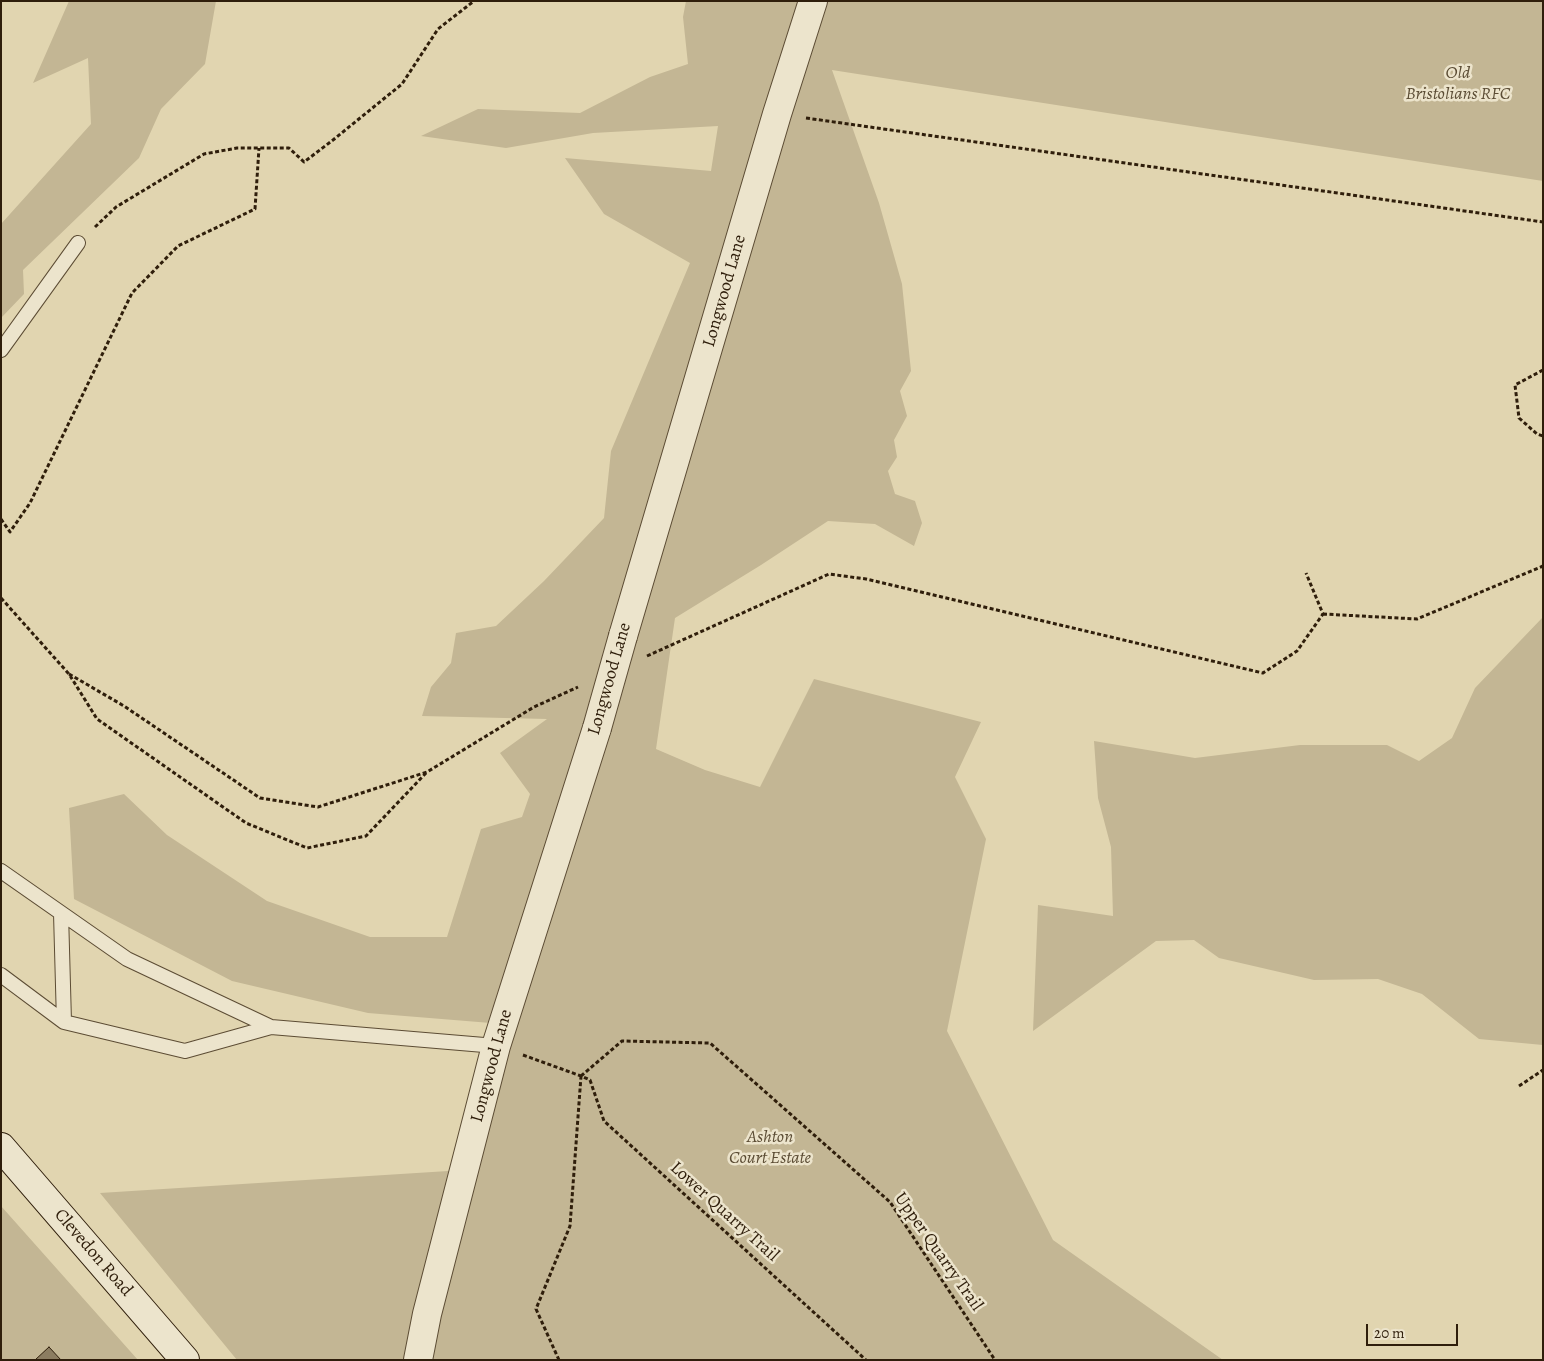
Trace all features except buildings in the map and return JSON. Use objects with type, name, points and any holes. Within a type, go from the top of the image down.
[{"type":"street","name":"Longwood Lane","points":[[418,1360],[430,1305],[496,1046],[597,728],[777,114],[813,1]]},
{"type":"street","name":"Clevedon Road","points":[[1,1147],[185,1360]]},
{"type":"lane","points":[[1,350],[78,243]]},
{"type":"lane","points":[[1,871],[127,959],[271,1027]]},
{"type":"lane","points":[[61,913],[64,1022]]},
{"type":"lane","points":[[1,976],[64,1022],[185,1051],[271,1027],[496,1046]]},
{"type":"path","points":[[78,243],[116,207],[204,154],[237,148],[289,148],[304,162],[402,84],[438,29],[474,1]]},
{"type":"path","points":[[777,114],[1543,222]]},
{"type":"path","points":[[1,519],[10,532],[30,503],[132,293],[178,246],[255,208],[259,148]]},
{"type":"path","points":[[1543,370],[1515,385],[1519,418],[1537,434],[1543,436]]},
{"type":"path","points":[[1322,614],[1417,619],[1543,566]]},
{"type":"path","points":[[1306,573],[1322,614]]},
{"type":"path","points":[[644,658],[829,574],[866,579],[1263,673],[1297,651],[1322,614]]},
{"type":"path","points":[[1,598],[69,674],[97,719],[246,823],[307,848],[366,836],[427,772]]},
{"type":"path","points":[[69,674],[124,706],[260,798],[318,807],[427,772],[534,707],[580,686]]},
{"type":"path","name":"Upper Quarry Trail","points":[[581,1076],[622,1041],[710,1043],[890,1202],[995,1360]]},
{"type":"path","points":[[496,1046],[581,1076],[570,1226],[536,1309],[559,1360]]},
{"type":"path","points":[[1519,1086],[1543,1070]]},
{"type":"path","name":"Lower Quarry Trail","points":[[581,1076],[590,1080],[604,1122],[866,1360]]},
{"type":"green space","points":[[69,1],[216,1],[205,64],[161,109],[139,158],[23,270],[24,294],[1,318],[1,224],[91,124],[88,58],[33,83]]},
{"type":"green space","points":[[686,1],[1543,1],[1543,181],[832,70],[879,203],[902,284],[911,371],[900,391],[907,416],[894,440],[897,457],[888,471],[895,494],[915,501],[922,523],[914,546],[875,524],[828,521],[675,618],[656,749],[705,770],[760,787],[814,679],[981,722],[955,777],[986,839],[947,1031],[1053,1240],[1223,1360],[237,1360],[100,1193],[464,1170],[503,1024],[368,1013],[232,981],[74,899],[69,808],[124,794],[167,835],[267,901],[370,937],[447,937],[481,829],[522,817],[530,794],[500,753],[547,719],[422,716],[431,687],[451,663],[456,633],[496,626],[544,581],[604,518],[611,451],[690,263],[604,214],[565,158],[711,171],[718,126],[593,133],[506,148],[421,136],[478,109],[580,113],[650,77],[688,64],[683,17]]},
{"type":"green space","points":[[1543,617],[1543,1045],[1479,1039],[1422,994],[1378,979],[1314,980],[1219,958],[1194,940],[1156,941],[1033,1031],[1038,905],[1113,916],[1111,847],[1098,798],[1094,741],[1195,758],[1300,745],[1387,745],[1419,761],[1452,738],[1475,688]]},
{"type":"green space","points":[[1,1206],[138,1360],[1,1360]]},
{"type":"park label","name":"Old Bristolians RFC","points":[[1458,84]]},
{"type":"park label","name":"Ashton Court Estate","points":[[770,1148]]}]
